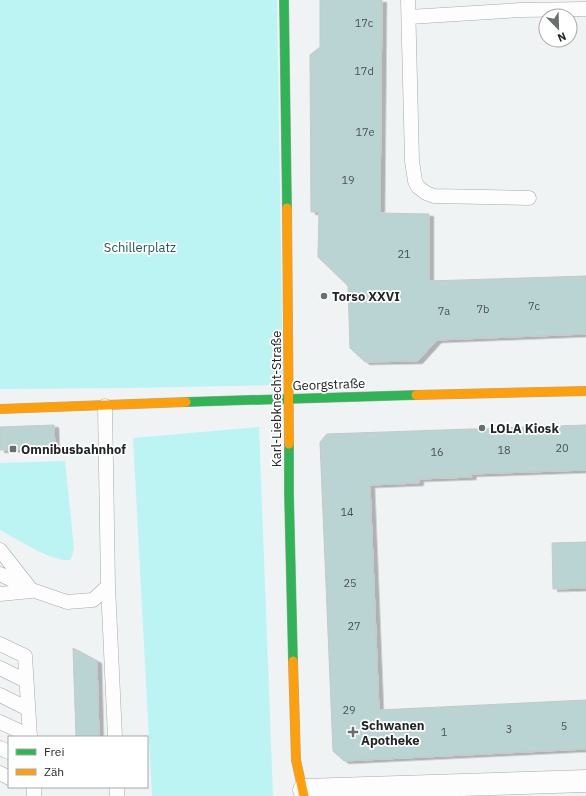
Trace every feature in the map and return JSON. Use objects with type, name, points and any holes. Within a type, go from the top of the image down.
[{"type":"street","name":"Karl-Liebknecht-Straße","points":[[284,0],[289,494],[296,760],[304,793]]},
{"type":"street","name":"Georgstraße","points":[[0,409],[289,398],[586,391]]},
{"type":"street","points":[[304,793],[586,781]]},
{"type":"lane","points":[[408,0],[412,161],[415,180],[418,187],[426,193],[441,197],[529,198]]},
{"type":"lane","points":[[408,17],[521,10],[586,9]]},
{"type":"lane","points":[[105,406],[108,586],[115,736]]},
{"type":"lane","points":[[0,550],[32,590]]},
{"type":"lane","points":[[0,574],[32,590],[67,602],[94,600],[108,586]]},
{"type":"lane","points":[[0,594],[32,590]]},
{"type":"lane","points":[[0,644],[25,656],[30,736]]},
{"type":"lane","points":[[0,668],[26,681]]},
{"type":"lane","points":[[0,695],[28,709]]},
{"type":"lane","points":[[0,722],[28,736]]},
{"type":"green space","name":"Schillerplatz","points":[[0,0],[277,0],[283,385],[0,389]]},
{"type":"green space","points":[[259,427],[273,796],[152,796],[133,438]]},
{"type":"green space","points":[[65,461],[74,548],[70,560],[54,558],[0,530],[0,463]]},
{"type":"building","points":[[320,0],[382,0],[380,213],[429,214],[429,281],[586,276],[586,334],[437,340],[418,361],[365,362],[350,348],[348,286],[318,257],[319,212],[311,212],[310,55],[320,47]]},
{"type":"building","points":[[54,425],[55,448],[0,450],[0,427]]},
{"type":"building","points":[[586,425],[586,470],[471,474],[472,477],[419,479],[419,483],[370,485],[379,710],[586,700],[586,749],[344,761],[333,751],[320,442],[327,434]]},
{"type":"building","points":[[586,542],[586,588],[553,589],[552,543]]},
{"type":"building","points":[[73,648],[97,661],[99,736],[76,736]]},
{"type":"traffic: fast","points":[[284,0],[287,208]]},
{"type":"traffic: fast","points":[[186,402],[416,395]]},
{"type":"traffic: fast","points":[[289,444],[293,661]]},
{"type":"traffic: slow","points":[[287,208],[289,444]]},
{"type":"traffic: slow","points":[[416,395],[586,391]]},
{"type":"traffic: slow","points":[[0,409],[186,402]]},
{"type":"traffic: slow","points":[[293,661],[296,760],[304,796]]},
{"type":"place","name":"Torso XXVI","points":[[324,296]]},
{"type":"place","name":"LOLA Kiosk","points":[[482,428]]},
{"type":"place","name":"Omnibusbahnhof","points":[[13,449]]},
{"type":"place","name":"Schwanen Apotheke","points":[[353,732]]}]
